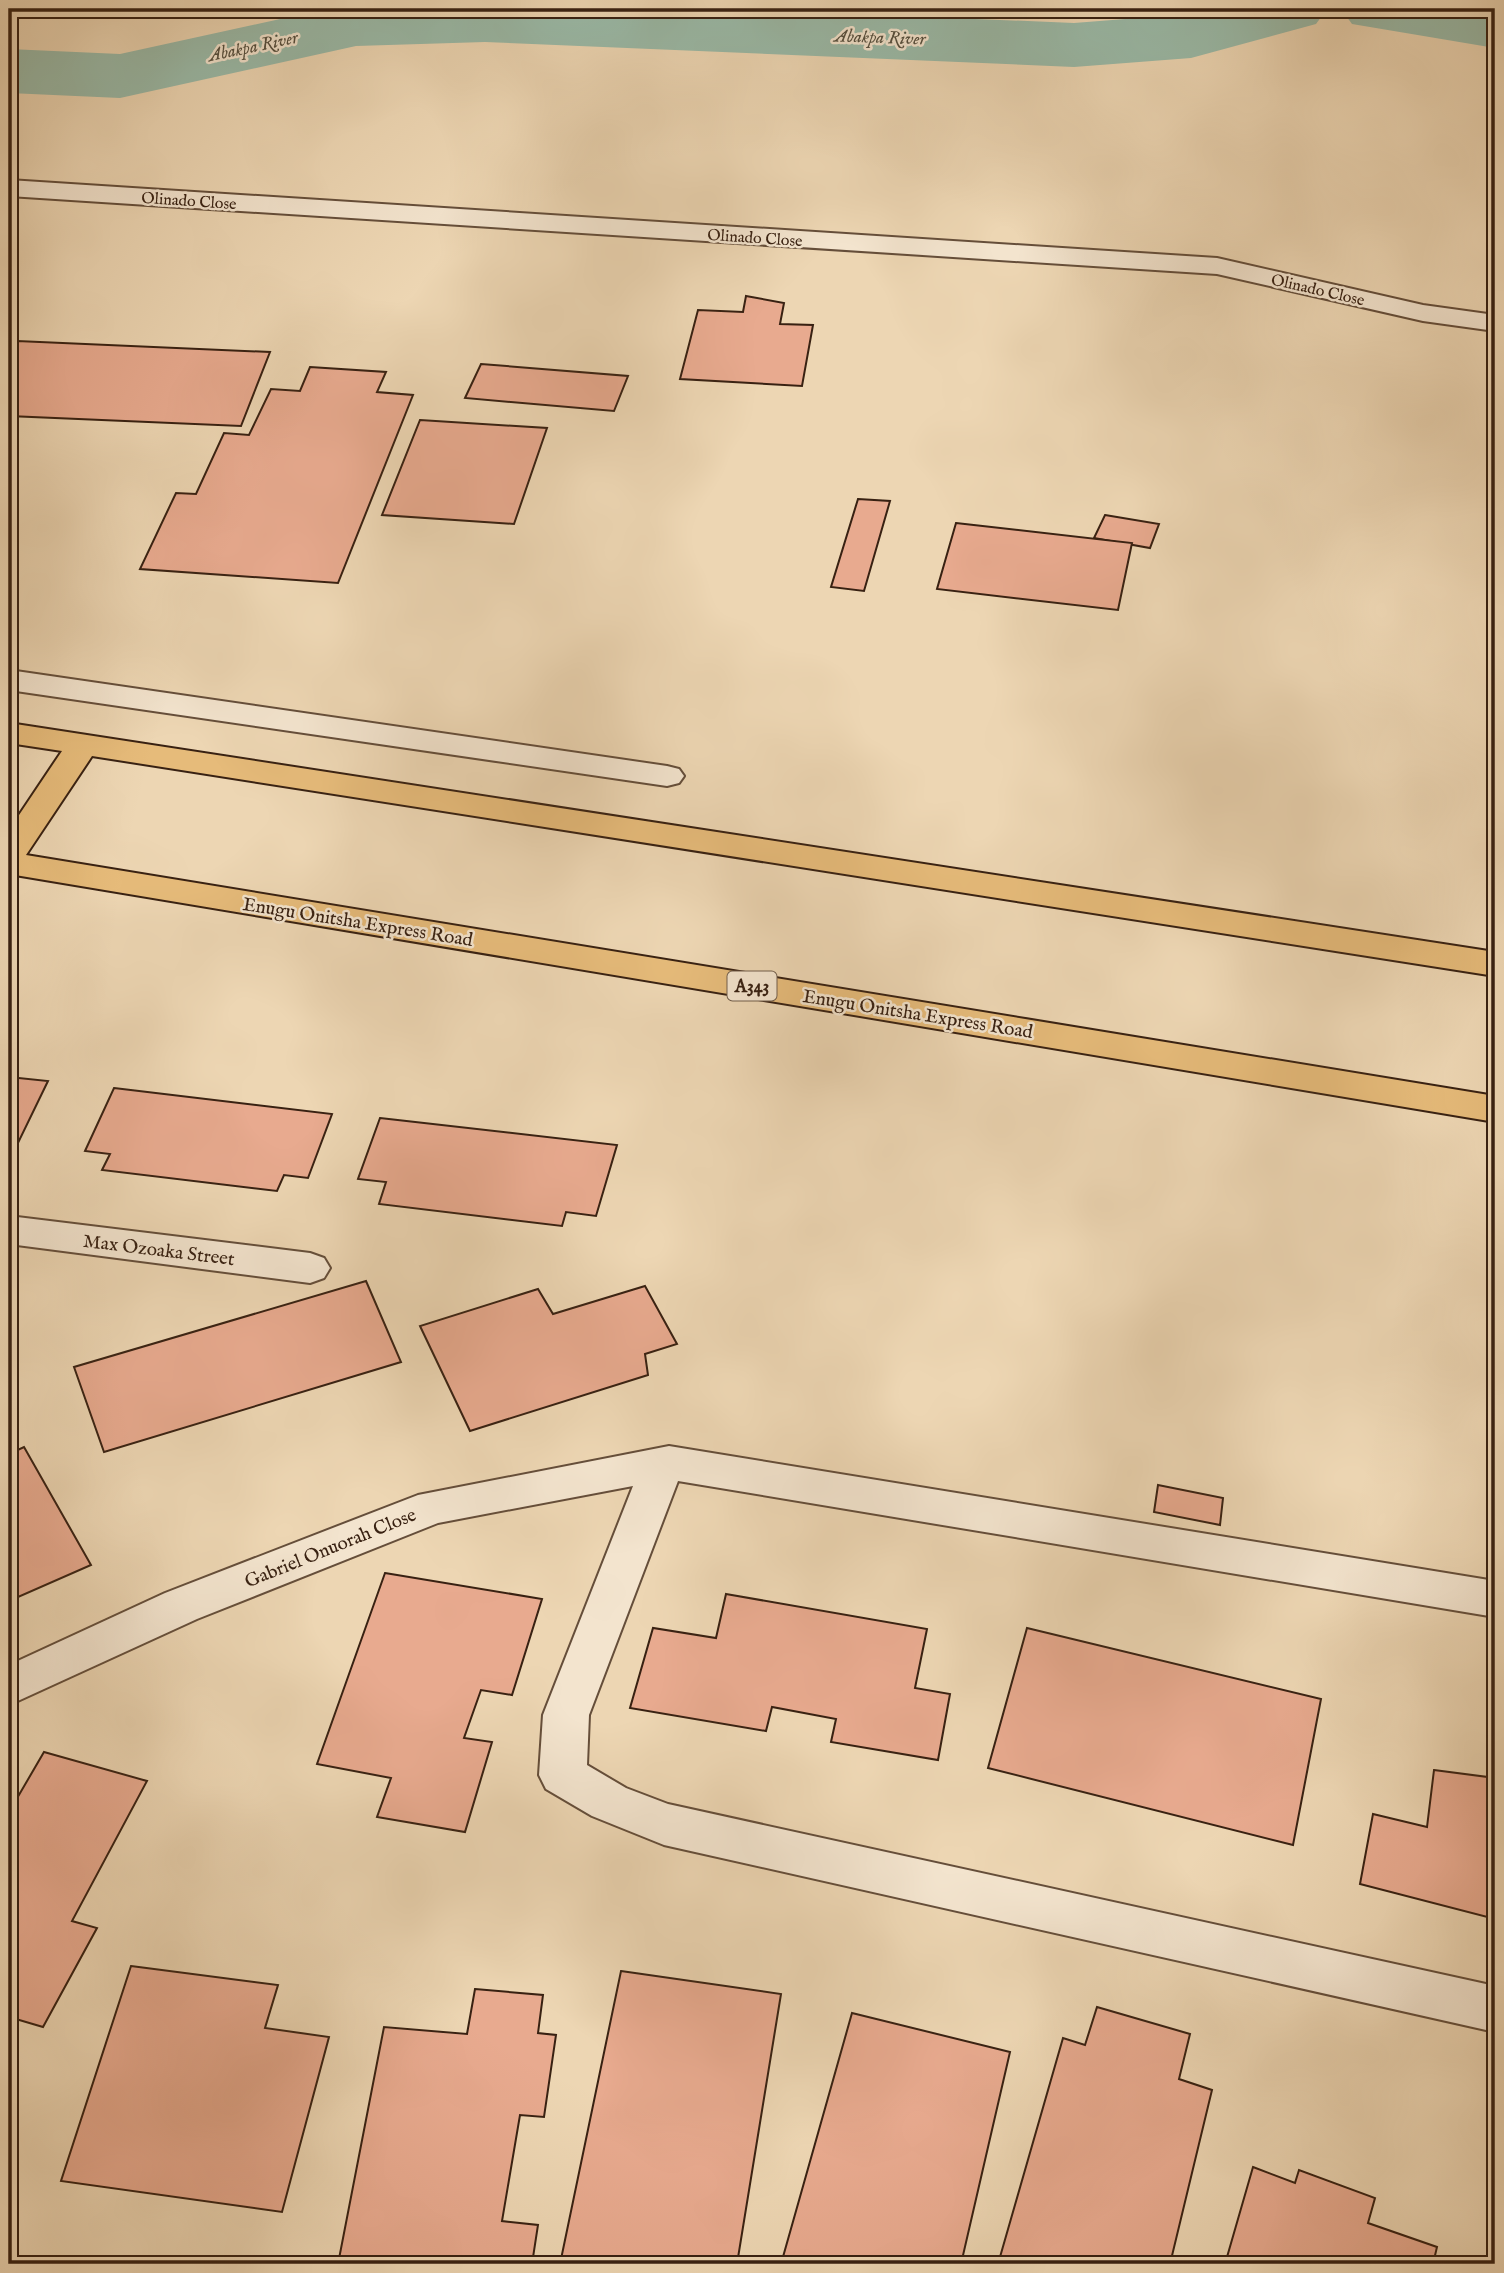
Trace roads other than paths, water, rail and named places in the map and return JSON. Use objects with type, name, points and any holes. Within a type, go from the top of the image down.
[{"type":"highway","points":[[9,733],[1495,964]]},
{"type":"highway","points":[[9,855],[83,744]]},
{"type":"highway","name":"Enugu Onitsha Express Road","points":[[9,863],[1495,1109]]},
{"type":"street","name":"Olinado Close","points":[[9,188],[1217,266],[1423,313],[1495,323]]},
{"type":"street","points":[[9,680],[667,776]]},
{"type":"street","name":"Max Ozoaka Street","points":[[9,1230],[310,1268]]},
{"type":"street","points":[[666,1464],[566,1715],[563,1775],[609,1802],[664,1824],[1495,2009]]},
{"type":"street","name":"Gabriel Onuorah Close","points":[[9,1686],[181,1606],[433,1507],[666,1464],[1495,1599]]},
{"type":"waterway","name":"Abakpa River","points":[[9,71],[120,76],[356,24],[485,20],[1074,45],[1191,36],[1291,9]]},
{"type":"waterway","name":"Abakpa River","points":[[1377,9],[1495,26]]}]
